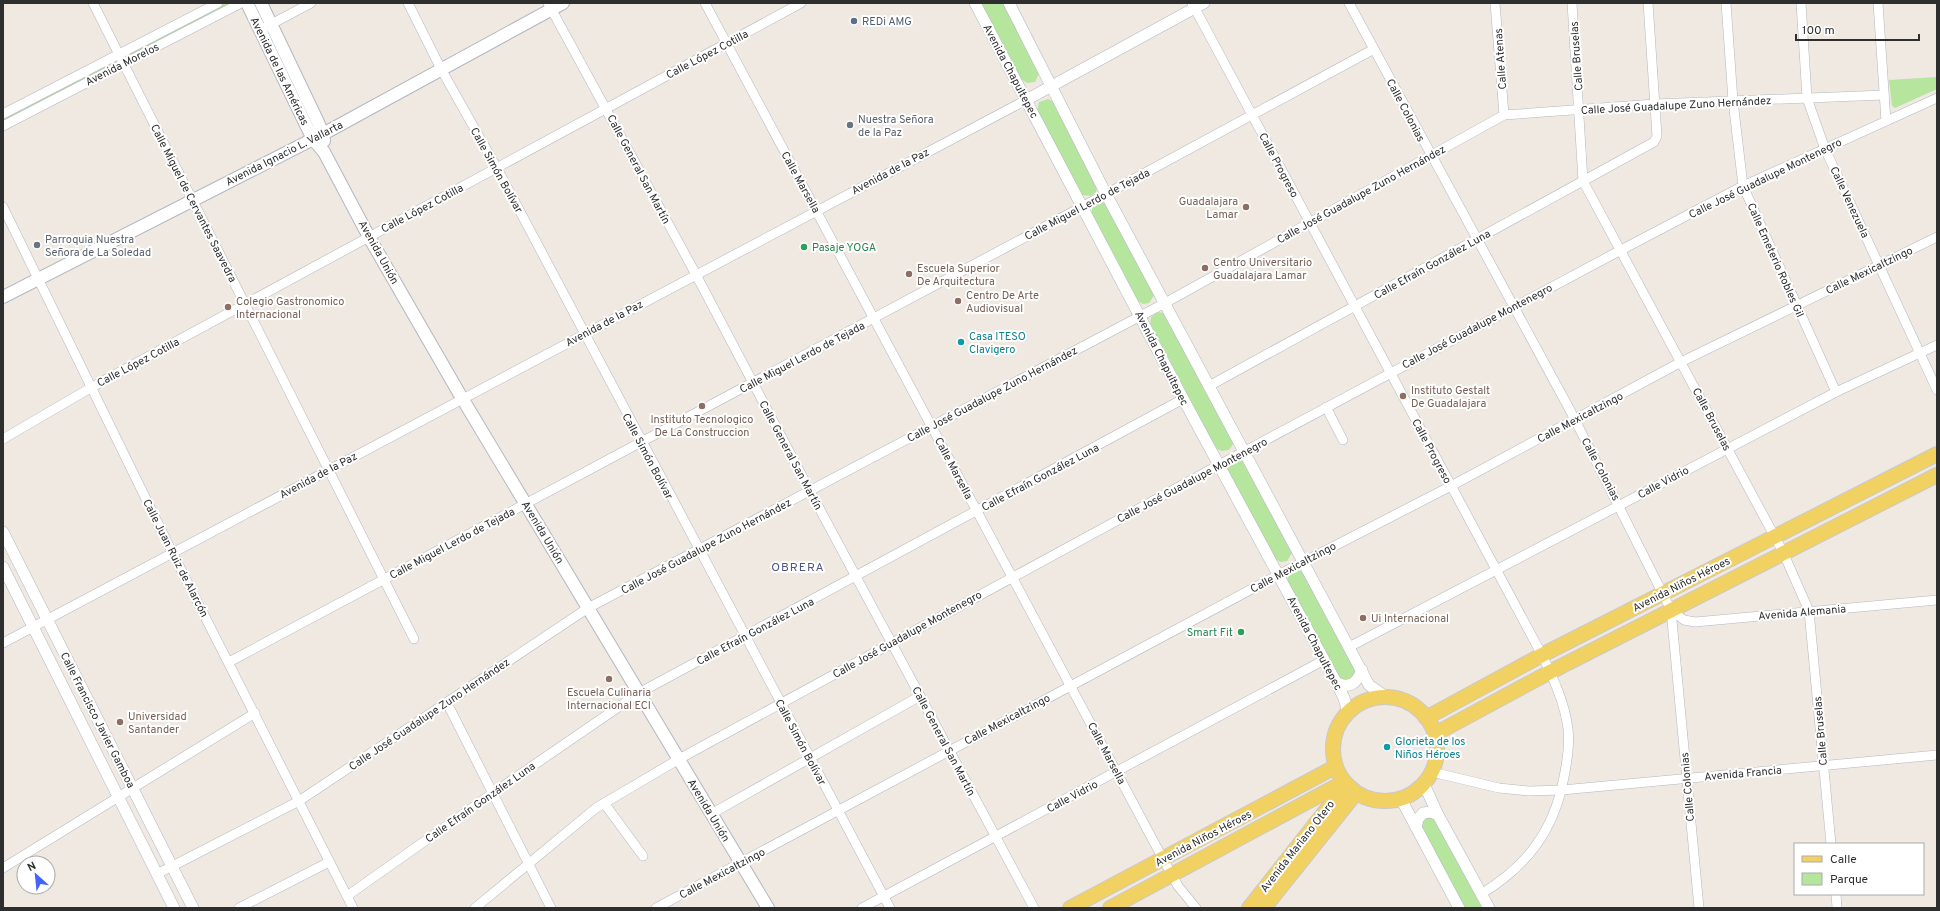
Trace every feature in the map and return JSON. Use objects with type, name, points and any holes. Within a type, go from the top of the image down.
[{"type":"main road","name":"Avenida de las Américas","points":[[247,3],[260,30],[318,136]]},
{"type":"main road","name":"Avenida de las Américas","points":[[261,3],[318,136]]},
{"type":"main road","name":"Avenida Ignacio L. Vallarta","points":[[3,297],[318,136],[441,69],[550,6],[563,3]]},
{"type":"main road","name":"Avenida Unión","points":[[318,136],[324,152],[369,237],[526,504],[768,908]]},
{"type":"main road","name":"Avenida Niños Héroes","points":[[1426,718],[1542,655],[1774,535],[1937,454]]},
{"type":"main road","name":"Avenida Niños Héroes","points":[[1435,734],[1550,672],[1783,552],[1937,475]]},
{"type":"main road","points":[[1386,697],[1398,699],[1408,703],[1426,718],[1435,734],[1437,747],[1436,760],[1432,772],[1424,784],[1413,793],[1387,802],[1376,801],[1349,787],[1335,767],[1332,753],[1334,738],[1339,724],[1348,712],[1365,701],[1386,697]]},
{"type":"main road","name":"Avenida Niños Héroes","points":[[1070,908],[1335,767]]},
{"type":"main road","name":"Avenida Niños Héroes","points":[[1110,908],[1172,875],[1349,787]]},
{"type":"main road","name":"Avenida Mariano Otero","points":[[1248,908],[1349,787]]},
{"type":"main road","name":"Avenida Mariano Otero","points":[[1264,908],[1349,787]]},
{"type":"street","name":"Calle Miguel de Cervantes Saavedra","points":[[93,3],[414,639]]},
{"type":"street","name":"Avenida Morelos","points":[[3,126],[218,3]]},
{"type":"street","name":"Avenida Morelos","points":[[3,114],[241,3]]},
{"type":"street","points":[[260,30],[311,3]]},
{"type":"street","name":"Calle Simón Bolívar","points":[[408,3],[441,69],[496,168],[698,550],[890,908]]},
{"type":"street","name":"Calle Marsella","points":[[705,3],[1163,859],[1172,875],[1196,908]]},
{"type":"street","name":"Calle López Cotilla","points":[[3,439],[92,387],[801,3]]},
{"type":"street","name":"Avenida Chapultepec","points":[[975,3],[1183,399],[1336,682],[1344,698],[1348,712]]},
{"type":"street","points":[[1009,3],[1106,194],[1370,685],[1386,697]]},
{"type":"street","name":"Calle Colonias","points":[[1349,3],[1575,420],[1620,505],[1672,610],[1686,778],[1699,908]]},
{"type":"street","name":"Calle Atenas","points":[[1495,3],[1504,115]]},
{"type":"street","name":"Calle Bruselas","points":[[1572,3],[1583,181],[1682,362],[1783,552],[1809,611],[1831,843]]},
{"type":"street","points":[[1648,3],[1655,104]]},
{"type":"street","name":"Calle Emeterio Robles Gil","points":[[1726,3],[1733,101],[1743,186],[1836,392]]},
{"type":"street","name":"Calle Venezuela","points":[[1801,3],[1807,98],[1825,149],[1937,390]]},
{"type":"street","points":[[1878,3],[1886,121]]},
{"type":"street","name":"Avenida de la Paz","points":[[3,643],[816,210],[1026,100],[1197,5]]},
{"type":"street","name":"Calle Progreso","points":[[1197,5],[1252,115],[1542,655],[1559,695],[1568,730],[1568,750],[1562,790],[1555,814],[1546,833],[1531,853],[1510,874],[1481,894]]},
{"type":"street","name":"Calle General San Martín","points":[[550,6],[696,274],[891,643],[1034,908]]},
{"type":"street","name":"Calle Miguel Lerdo de Tejada","points":[[229,662],[1083,207],[1374,49]]},
{"type":"street","name":"Calle José Guadalupe Zuno Hernández","points":[[157,874],[299,801],[588,608],[1165,303],[1504,115],[1655,104],[1884,95]]},
{"type":"street","name":"Calle José Guadalupe Montenegro","points":[[475,908],[604,803],[679,759],[1244,451],[1620,250],[1743,186],[1937,98]]},
{"type":"street","name":"Calle Efraín González Luna","points":[[1209,386],[1654,142],[1657,136],[1655,104]]},
{"type":"street","name":"Calle Juan Ruiz de Alarcón","points":[[3,207],[173,553],[353,908]]},
{"type":"street","name":"Calle Mexicaltzingo","points":[[656,908],[1278,574],[1451,486],[1682,362],[1879,264],[1937,237]]},
{"type":"street","name":"Calle Vidrio","points":[[1349,646],[1836,392],[1937,345]]},
{"type":"street","name":"Calle Efraín González Luna","points":[[347,896],[493,793],[639,693],[1183,399]]},
{"type":"street","points":[[1326,407],[1343,440]]},
{"type":"street","name":"Calle Francisco Javier Gamboa","points":[[3,532],[193,908]]},
{"type":"street","name":"Calle Francisco Javier Gamboa","points":[[3,567],[174,908]]},
{"type":"street","name":"Avenida Alemania","points":[[1672,610],[1684,620],[1695,622],[1937,600]]},
{"type":"street","name":"Calle Vidrio","points":[[862,908],[1324,660]]},
{"type":"street","points":[[1336,682],[1344,686],[1354,684],[1362,670]]},
{"type":"street","points":[[711,814],[920,696]]},
{"type":"street","points":[[447,703],[551,908]]},
{"type":"street","points":[[3,868],[255,714]]},
{"type":"street","name":"Avenida Francia","points":[[1432,772],[1499,788],[1529,791],[1562,790],[1937,755]]},
{"type":"street","points":[[1424,784],[1438,814],[1488,908]]},
{"type":"street","points":[[1401,798],[1459,908]]},
{"type":"street","points":[[604,803],[643,856]]},
{"type":"street","points":[[1416,826],[1418,819],[1423,813],[1431,812],[1438,814]]},
{"type":"street","points":[[239,908],[329,862]]},
{"type":"street","points":[[1836,895],[1837,908]]},
{"type":"green space","points":[[225,3],[232,3],[132,57],[130,52]]},
{"type":"green space","points":[[981,3],[1003,3],[1038,69],[1039,74],[1035,82],[1027,83],[1021,79]]},
{"type":"green space","points":[[106,64],[108,69],[3,123],[3,117]]},
{"type":"green space","points":[[1937,77],[1937,89],[1895,108],[1892,106],[1889,80]]},
{"type":"green space","points":[[1048,99],[1054,102],[1097,186],[1096,192],[1091,196],[1082,195],[1037,111],[1039,102]]},
{"type":"green space","points":[[1102,201],[1104,202],[1155,294],[1149,303],[1143,304],[1138,301],[1092,214],[1092,206]]},
{"type":"green space","points":[[1158,312],[1164,313],[1234,443],[1229,450],[1222,451],[1216,449],[1150,323],[1151,317]]},
{"type":"green space","points":[[1239,459],[1242,460],[1292,553],[1287,561],[1281,562],[1275,559],[1228,470],[1229,464]]},
{"type":"green space","points":[[1296,570],[1302,571],[1358,676],[1341,683],[1287,582],[1288,576]]},
{"type":"green space","points":[[1422,817],[1434,818],[1482,908],[1465,908],[1420,825]]},
{"type":"place","name":"REDi AMG","points":[[854,21]]},
{"type":"place","name":"Nuestra Señora de la Paz","points":[[850,125]]},
{"type":"place","name":"Guadalajara Lamar","points":[[1246,207]]},
{"type":"place","name":"Parroquia Nuestra Señora de La Soledad","points":[[37,245]]},
{"type":"place","name":"Pasaje YOGA","points":[[804,247]]},
{"type":"place","name":"Centro Universitario Guadalajara Lamar","points":[[1205,268]]},
{"type":"place","name":"Escuela Superior De Arquitectura","points":[[909,274]]},
{"type":"place","name":"Centro De Arte Audiovisual","points":[[958,301]]},
{"type":"place","name":"Colegio Gastronomico Internacional","points":[[228,307]]},
{"type":"place","name":"Casa ITESO Clavigero","points":[[961,342]]},
{"type":"place","name":"Instituto Gestalt De Guadalajara","points":[[1403,396]]},
{"type":"place","name":"Instituto Tecnologico De La Construccion","points":[[702,406]]},
{"type":"place","name":"Ui Internacional","points":[[1363,618]]},
{"type":"place","name":"Smart Fit","points":[[1241,632]]},
{"type":"place","name":"Escuela Culinaria Internacional ECI","points":[[609,679]]},
{"type":"place","name":"Universidad Santander","points":[[120,722]]},
{"type":"place","name":"Glorieta de los Niños Héroes","points":[[1387,747]]},
{"type":"district","name":"OBRERA","points":[[798,567]]}]
